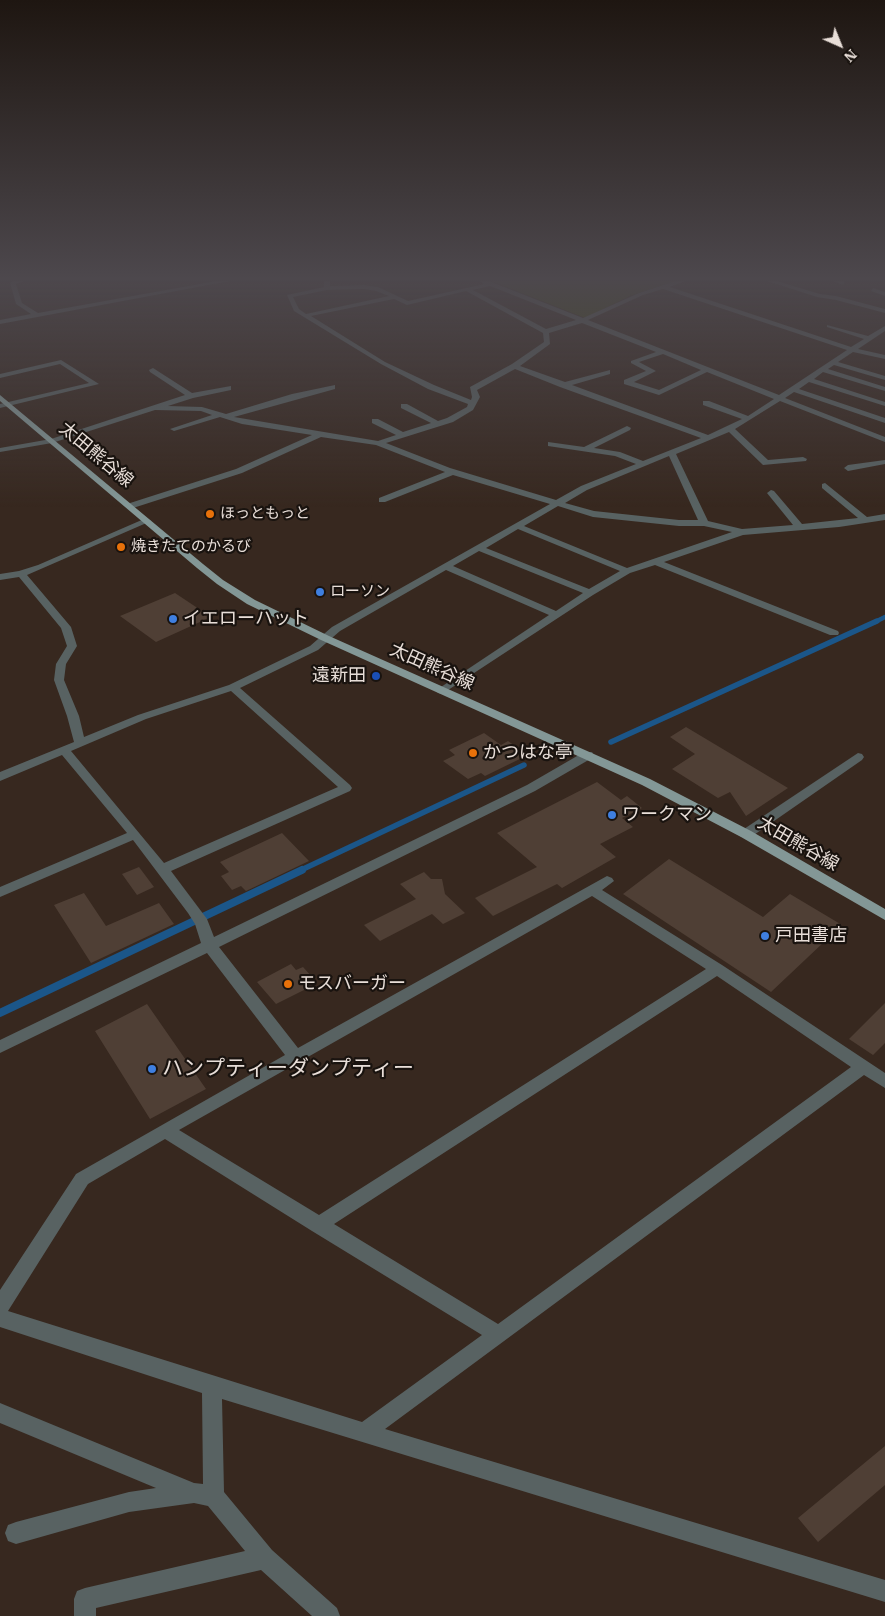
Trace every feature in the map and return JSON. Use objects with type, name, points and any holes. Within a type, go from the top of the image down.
[{"type":"main road","name":"太田熊谷線","points":[[0,398],[5,406],[52,441],[220,582],[252,602],[325,638],[646,782],[746,834],[885,914]]},
{"type":"street","points":[[372,356],[431,387],[473,403]]},
{"type":"street","points":[[378,442],[450,420],[470,408],[476,398],[473,389],[529,356]]},
{"type":"street","points":[[649,356],[633,362],[652,370],[627,382],[659,393],[708,369]]},
{"type":"street","points":[[674,356],[885,440]]},
{"type":"street","points":[[0,777],[142,717],[233,686],[314,648],[336,629],[558,502],[584,488],[730,429],[749,419],[843,356]]},
{"type":"street","points":[[0,376],[61,362],[95,384],[5,406]]},
{"type":"street","points":[[834,363],[885,378]]},
{"type":"street","points":[[515,366],[709,438]]},
{"type":"street","points":[[153,370],[191,396]]},
{"type":"street","points":[[823,370],[885,389]]},
{"type":"street","points":[[563,385],[607,372]]},
{"type":"street","points":[[808,379],[885,404]]},
{"type":"street","points":[[174,429],[332,387]]},
{"type":"street","points":[[0,450],[52,441],[191,396],[228,388]]},
{"type":"street","points":[[793,389],[885,421]]},
{"type":"street","points":[[706,403],[749,419]]},
{"type":"street","points":[[404,406],[438,424]]},
{"type":"street","points":[[156,408],[202,409],[242,422],[378,442],[452,472],[602,515],[679,523],[704,523],[742,532]]},
{"type":"street","points":[[375,421],[402,435]]},
{"type":"street","points":[[586,449],[627,428]]},
{"type":"street","points":[[730,429],[766,463],[803,459]]},
{"type":"street","points":[[130,506],[239,471],[323,433]]},
{"type":"street","points":[[551,444],[616,454],[643,464]]},
{"type":"street","points":[[672,454],[704,523]]},
{"type":"street","points":[[848,468],[885,462]]},
{"type":"street","points":[[382,500],[452,472]]},
{"type":"street","points":[[825,486],[865,520]]},
{"type":"street","points":[[771,493],[799,527]]},
{"type":"street","points":[[442,691],[590,593],[627,571],[742,532],[885,517]]},
{"type":"street","points":[[0,577],[21,574],[147,521]]},
{"type":"street","points":[[517,526],[627,571]]},
{"type":"street","points":[[479,548],[590,593]]},
{"type":"street","points":[[656,562],[834,633]]},
{"type":"street","points":[[446,566],[557,615]]},
{"type":"street","points":[[21,574],[66,627],[72,646],[62,664],[59,680],[73,716],[80,743]]},
{"type":"street","points":[[162,869],[346,788],[233,686]]},
{"type":"street","points":[[64,750],[135,834],[193,909],[202,923],[209,945],[296,1057]]},
{"type":"street","points":[[0,1047],[459,824],[531,788],[588,755]]},
{"type":"street","points":[[746,834],[858,757]]},
{"type":"street","points":[[0,892],[135,834]]},
{"type":"street","points":[[0,1307],[82,1179],[165,1130],[607,881]]},
{"type":"street","points":[[593,890],[717,969],[885,1081]]},
{"type":"street","points":[[318,1225],[717,969]]},
{"type":"street","points":[[364,1432],[863,1067]]},
{"type":"street","points":[[165,1130],[499,1335]]},
{"type":"street","points":[[0,1318],[212,1386],[885,1591]]},
{"type":"street","points":[[212,1386],[214,1496],[264,1558],[329,1616]]},
{"type":"street","points":[[0,1413],[194,1493],[214,1496]]},
{"type":"street","points":[[16,1532],[129,1502],[194,1493]]},
{"type":"street","points":[[85,1616],[85,1599],[264,1558]]},
{"type":"building","points":[[175,593],[211,617],[156,642],[120,616]]},
{"type":"building","points":[[686,727],[788,788],[746,816],[730,792],[718,798],[672,769],[695,754],[670,737]]},
{"type":"building","points":[[484,733],[501,745],[508,741],[528,755],[485,776],[481,773],[468,779],[443,761],[455,755],[449,750]]},
{"type":"building","points":[[597,782],[621,800],[627,796],[642,808],[622,818],[633,827],[600,844],[616,857],[562,888],[557,884],[493,916],[475,898],[537,867],[497,833]]},
{"type":"building","points":[[282,833],[309,861],[246,891],[241,886],[232,890],[221,876],[229,872],[220,862]]},
{"type":"building","points":[[669,859],[763,917],[790,894],[842,925],[771,992],[623,894]]},
{"type":"building","points":[[139,867],[154,887],[137,895],[122,874]]},
{"type":"building","points":[[424,872],[431,879],[442,879],[445,894],[465,913],[443,924],[432,914],[380,941],[364,925],[416,899],[400,884]]},
{"type":"building","points":[[84,893],[106,926],[159,903],[174,924],[91,963],[54,905]]},
{"type":"building","points":[[291,964],[296,970],[303,967],[314,979],[309,982],[312,986],[276,1004],[257,982]]},
{"type":"building","points":[[885,1003],[885,1043],[873,1055],[849,1039]]},
{"type":"building","points":[[147,1004],[206,1089],[150,1119],[95,1031]]},
{"type":"building","points":[[885,1446],[885,1485],[818,1542],[798,1518]]},
{"type":"waterway","points":[[877,621],[885,617]]},
{"type":"waterway","points":[[611,742],[877,621]]},
{"type":"waterway","points":[[299,871],[524,765]]},
{"type":"waterway","points":[[0,1013],[302,870]]},
{"type":"place","name":"ほっともっと","points":[[210,514]]},
{"type":"place","name":"焼きたてのかるび","points":[[121,547]]},
{"type":"place","name":"ローソン","points":[[320,592]]},
{"type":"place","name":"イエローハット","points":[[173,619]]},
{"type":"place","name":"遠新田","points":[[376,676]]},
{"type":"place","name":"かつはな亭","points":[[473,753]]},
{"type":"place","name":"ワークマン","points":[[612,815]]},
{"type":"place","name":"戸田書店","points":[[765,936]]},
{"type":"place","name":"モスバーガー","points":[[288,984]]},
{"type":"place","name":"ハンプティーダンプティー","points":[[152,1069]]}]
